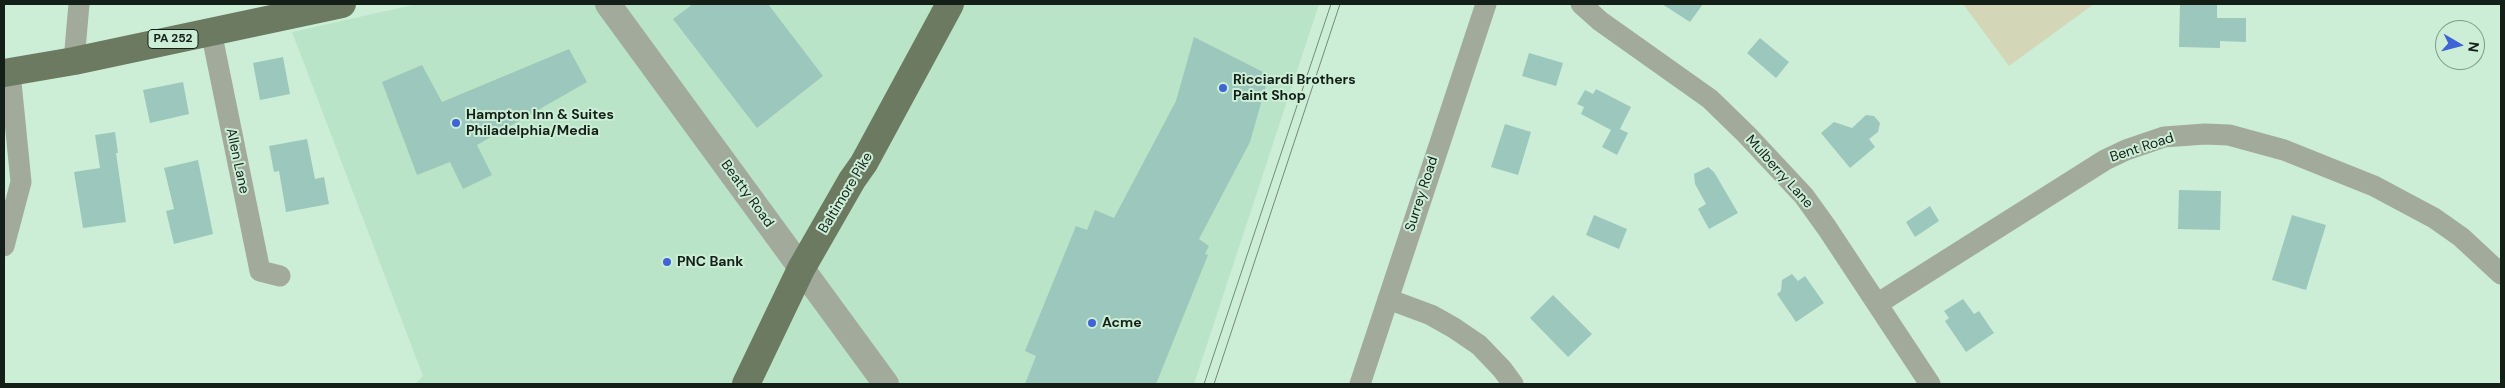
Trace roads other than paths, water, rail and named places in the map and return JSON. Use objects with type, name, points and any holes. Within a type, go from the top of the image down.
[{"type":"main road","name":"PA 252","points":[[7,73],[74,61],[342,4]]},
{"type":"main road","name":"Baltimore Pike","points":[[746,384],[801,269],[852,180],[864,163],[950,4]]},
{"type":"street","points":[[74,61],[79,4]]},
{"type":"street","name":"Beatty Road","points":[[608,4],[886,384]]},
{"type":"street","name":"Surrey Road","points":[[1360,384],[1486,4]]},
{"type":"street","name":"Mulberry Lane","points":[[1581,4],[1600,21],[1710,99],[1804,196],[1930,384]]},
{"type":"street","name":"Allen Lane","points":[[211,31],[260,271],[280,276]]},
{"type":"street","points":[[4,246],[21,182],[7,73]]},
{"type":"street","name":"Bent Road","points":[[1877,304],[2105,160],[2126,150],[2164,137],[2205,134],[2229,136],[2284,150],[2374,186],[2447,228],[2501,274]]},
{"type":"street","points":[[1388,299],[1431,315],[1454,328],[1479,345],[1514,384]]},
{"type":"tram line","points":[[1204,384],[1331,4]]},
{"type":"tram line","points":[[1214,384],[1340,4]]},
{"type":"place","name":"Ricciardi Brothers Paint Shop","points":[[1223,88]]},
{"type":"place","name":"Hampton Inn & Suites Philadelphia/Media","points":[[456,123]]},
{"type":"place","name":"PNC Bank","points":[[667,262]]},
{"type":"place","name":"Acme","points":[[1092,323]]}]
